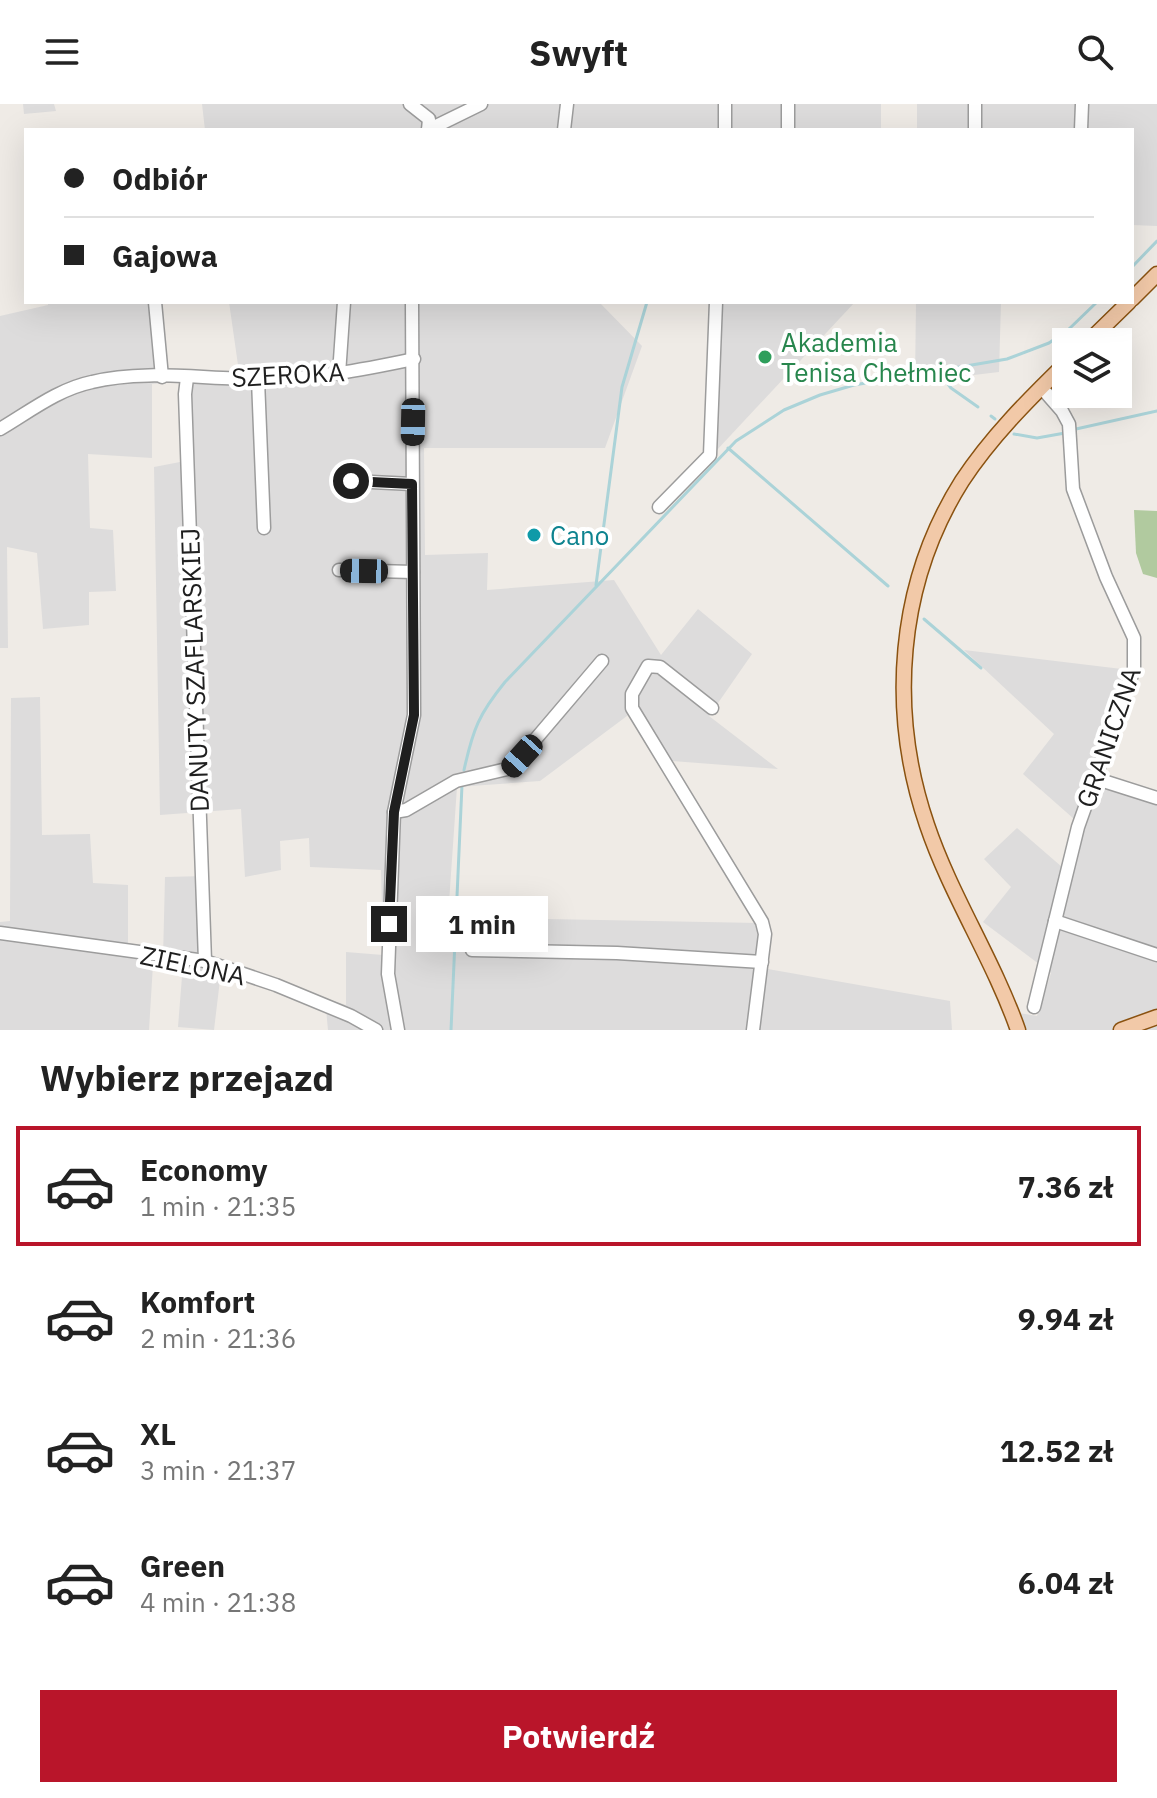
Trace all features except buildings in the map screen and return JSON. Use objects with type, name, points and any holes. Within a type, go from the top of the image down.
[{"type":"main road","points":[[1134,296],[1157,274]]},
{"type":"main road","points":[[1102,328],[1126,304]]},
{"type":"main road","points":[[1018,1030],[1006,996],[927,825],[909,754],[903,712],[903,679],[907,624],[914,590],[939,524],[980,456],[1052,376]]},
{"type":"main road","points":[[1006,996],[1029,1030]]},
{"type":"main road","points":[[1121,1030],[1157,1017]]},
{"type":"street","points":[[410,104],[429,119],[428,128]]},
{"type":"street","points":[[432,128],[481,104]]},
{"type":"street","points":[[564,128],[567,104]]},
{"type":"street","points":[[725,104],[725,128]]},
{"type":"street","points":[[788,104],[788,128]]},
{"type":"street","points":[[975,104],[975,128]]},
{"type":"street","points":[[1081,128],[1082,104]]},
{"type":"street","points":[[1089,128],[1090,104]]},
{"type":"street","points":[[155,304],[162,377]]},
{"type":"street","points":[[339,374],[344,304]]},
{"type":"street","points":[[398,1030],[388,974],[394,812],[414,715],[412,304]]},
{"type":"street","points":[[659,507],[710,455],[716,304]]},
{"type":"street","name":"SZEROKA","points":[[0,429],[61,393],[90,382],[122,376],[258,380],[339,374],[414,359]]},
{"type":"street","name":"DANUTY SZAFLARSKIEJ","points":[[187,378],[185,394],[205,961]]},
{"type":"street","points":[[258,380],[264,528]]},
{"type":"street","name":"GRANICZNA","points":[[1034,1007],[1078,827],[1134,669],[1134,638],[1106,577],[1073,489],[1069,424],[1041,387]]},
{"type":"street","points":[[351,481],[412,484]]},
{"type":"street","points":[[339,570],[413,572]]},
{"type":"street","points":[[394,812],[406,810],[456,781],[511,768],[602,661]]},
{"type":"street","points":[[712,708],[660,667],[648,666],[632,694],[632,708],[762,922],[765,934],[753,1030]]},
{"type":"street","points":[[1094,778],[1157,798]]},
{"type":"street","points":[[1055,921],[1157,955]]},
{"type":"street","name":"ZIELONA","points":[[0,933],[205,961],[276,985],[351,1016],[376,1030]]},
{"type":"street","points":[[472,950],[617,953],[762,962]]},
{"type":"shaded area","points":[[23,104],[54,104],[56,111],[24,114]]},
{"type":"shaded area","points":[[202,104],[881,104],[881,128],[205,128]]},
{"type":"shaded area","points":[[917,104],[1157,104],[1157,226],[1134,225],[1134,128],[917,128]]},
{"type":"shaded area","points":[[154,304],[166,383],[152,384],[152,458],[88,454],[90,528],[113,530],[116,591],[89,592],[89,625],[43,629],[37,553],[7,547],[8,648],[0,648],[0,316],[48,305]]},
{"type":"shaded area","points":[[229,304],[601,304],[642,346],[605,448],[424,448],[425,555],[488,553],[487,590],[614,580],[661,655],[698,609],[752,654],[709,716],[778,769],[672,761],[639,707],[540,781],[457,787],[448,917],[758,923],[757,967],[950,1001],[952,1030],[328,1030],[325,998],[346,1005],[346,952],[383,955],[381,870],[310,867],[309,838],[280,841],[281,870],[245,877],[241,809],[160,815],[154,467],[180,462],[181,372],[239,372]]},
{"type":"shaded area","points":[[718,304],[853,304],[716,451]]},
{"type":"shaded area","points":[[916,304],[1001,304],[999,372],[915,382]]},
{"type":"shaded area","points":[[964,650],[1130,670],[1088,779],[1157,802],[1157,1030],[1008,1030],[1007,1011],[1037,1016],[1051,973],[983,922],[1011,887],[984,859],[1017,828],[1062,867],[1074,819],[1023,774],[1054,734]]},
{"type":"shaded area","points":[[40,697],[42,835],[90,834],[93,883],[128,885],[128,943],[154,948],[149,1030],[0,1030],[0,922],[10,921],[11,698]]},
{"type":"shaded area","points":[[206,876],[210,956],[222,963],[214,1030],[178,1027],[183,964],[163,958],[165,877]]},
{"type":"green space","points":[[1134,510],[1157,511],[1157,578],[1143,574],[1136,553]]},
{"type":"waterway","points":[[1134,265],[1157,241]]},
{"type":"waterway","points":[[596,585],[622,387],[646,304]]},
{"type":"waterway","points":[[464,770],[478,723],[505,682],[736,441],[784,410],[820,395],[854,385],[1007,359],[1049,343],[1095,304]]},
{"type":"waterway","points":[[938,371],[951,388],[978,407]]},
{"type":"waterway","points":[[1076,429],[1157,411]]},
{"type":"waterway","points":[[991,416],[995,419]]},
{"type":"waterway","points":[[1014,434],[1037,438],[1065,433]]},
{"type":"waterway","points":[[728,448],[888,586]]},
{"type":"waterway","points":[[924,619],[981,668]]},
{"type":"waterway","points":[[451,1030],[462,785]]},
{"type":"place","name":"Akademia Tenisa Chełmiec","points":[[765,357]]},
{"type":"place","name":"Cano","points":[[534,535]]},
{"type":"route","points":[[351,481],[412,484],[414,715],[394,812],[389,924]]}]
